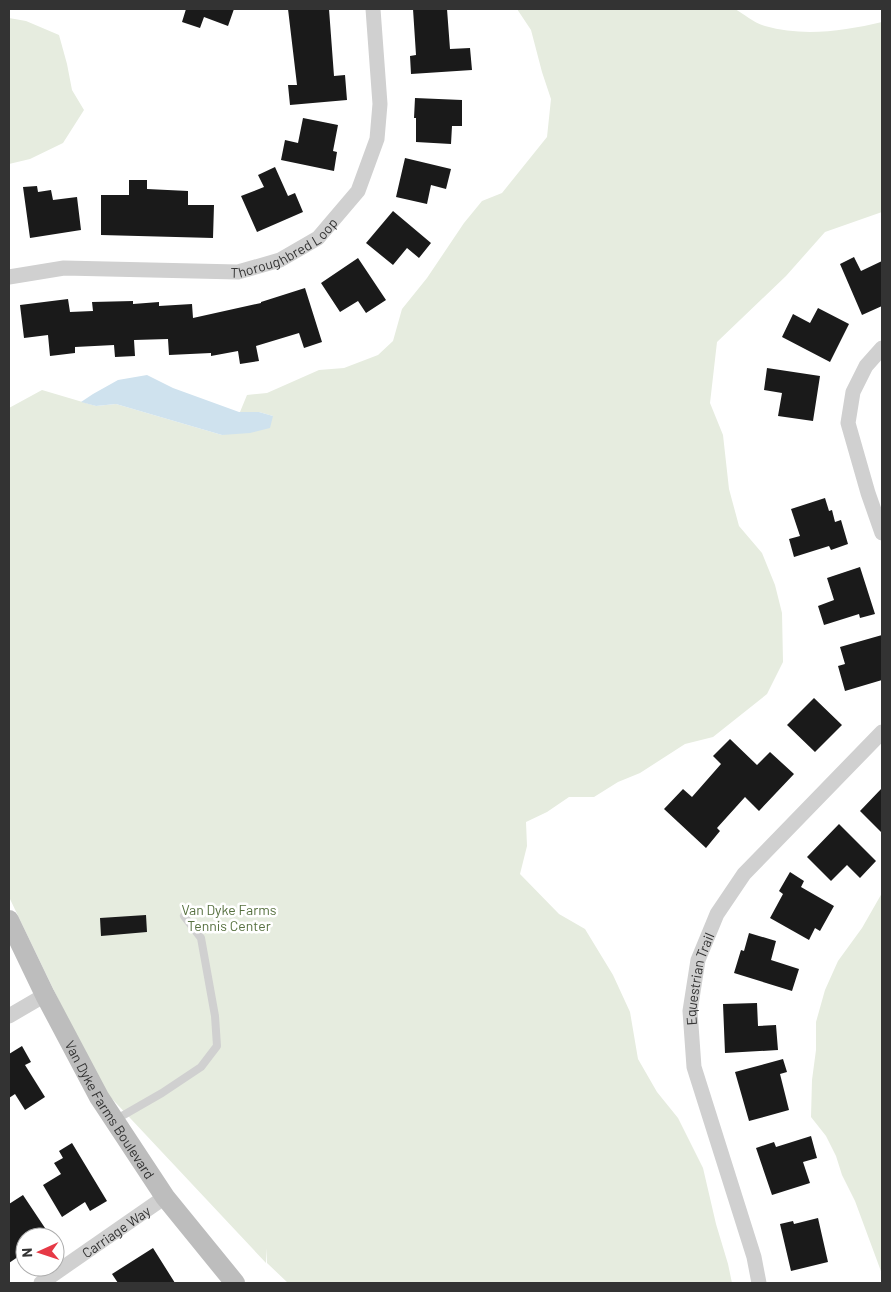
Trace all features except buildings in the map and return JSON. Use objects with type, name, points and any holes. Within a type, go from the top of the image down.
[{"type":"street","name":"Thoroughbred Loop","points":[[9,277],[64,268],[238,272],[280,260],[318,238],[358,191],[377,139],[380,104],[373,9]]},
{"type":"street","points":[[882,348],[866,366],[853,392],[848,423],[868,493],[882,533]]},
{"type":"street","name":"Equestrian Trail","points":[[759,1283],[754,1257],[694,1067],[690,1011],[698,960],[717,914],[744,874],[882,732]]},
{"type":"street","name":"Van Dyke Farms Boulevard","points":[[9,920],[45,995],[99,1097],[165,1197],[235,1283]]},
{"type":"street","points":[[9,1016],[45,995]]},
{"type":"street","name":"Carriage Way","points":[[41,1283],[165,1197]]},
{"type":"lane","points":[[115,1120],[162,1093],[201,1067],[217,1046],[215,1016],[201,938],[184,916]]},
{"type":"green space","name":"Van Dyke Farms Tennis Center","points":[[517,9],[735,9],[761,25],[809,32],[824,32],[882,22],[882,212],[825,232],[786,276],[717,342],[710,403],[723,435],[729,489],[739,526],[762,553],[775,585],[782,613],[783,662],[767,694],[713,737],[685,744],[640,773],[618,782],[594,797],[569,797],[547,812],[526,822],[527,846],[520,874],[559,914],[585,929],[613,975],[630,1012],[638,1059],[657,1092],[678,1118],[703,1168],[732,1283],[288,1283],[267,1263],[266,1248],[266,1263],[100,1086],[9,897],[9,408],[42,390],[96,406],[116,404],[222,435],[273,416],[259,412],[240,412],[247,395],[267,393],[319,370],[344,368],[378,355],[393,341],[402,309],[427,278],[464,223],[482,201],[502,193],[547,137],[551,99],[531,30]]},
{"type":"green space","points":[[9,18],[26,21],[59,35],[72,90],[84,110],[63,143],[30,159],[9,164]]},
{"type":"green space","points":[[882,893],[882,1274],[836,1156],[826,1136],[811,1117],[816,1022],[825,990],[838,961],[862,928]]},
{"type":"water","points":[[147,375],[173,388],[239,412],[259,412],[273,416],[270,428],[250,433],[222,435],[116,404],[96,406],[81,402],[118,380]]}]
